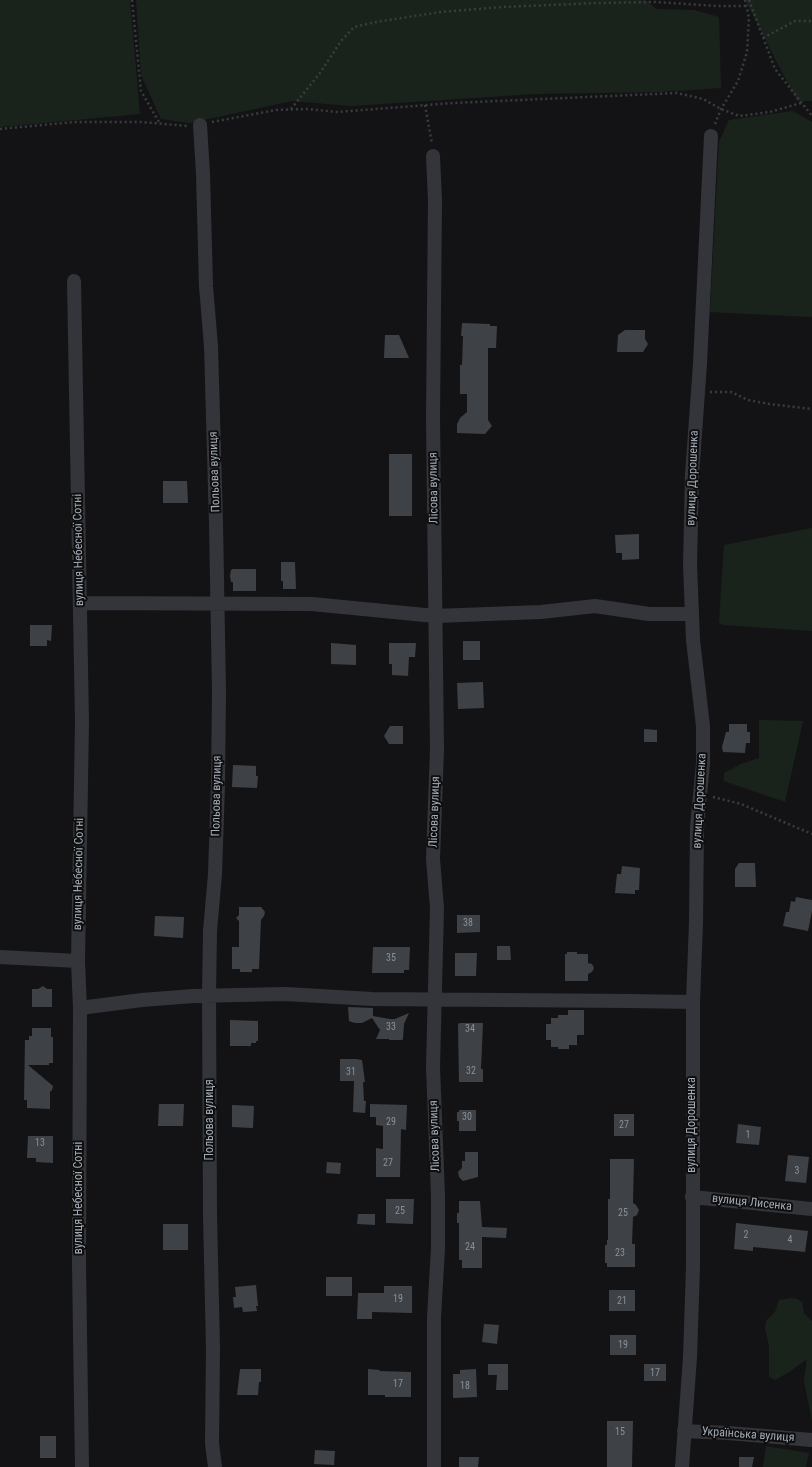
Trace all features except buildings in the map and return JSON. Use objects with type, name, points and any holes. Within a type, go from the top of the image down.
[{"type":"street","name":"Польова вулиця","points":[[200,125],[206,278],[211,346],[219,690],[218,785],[215,874],[210,931],[209,995],[210,1216],[213,1349],[212,1443],[215,1467]]},
{"type":"street","name":"вулиця Дорошенка","points":[[682,1467],[690,1357],[693,1267],[693,1002],[697,827],[703,763],[703,726],[693,640],[690,565],[692,475],[700,364],[711,136]]},
{"type":"street","name":"Лісова вулиця","points":[[433,156],[435,200],[433,418],[437,749],[433,859],[437,908],[433,1067],[438,1196],[438,1248],[434,1317],[434,1467]]},
{"type":"street","name":"вулиця Небесної Сотні","points":[[74,281],[82,722],[78,961],[80,1008],[79,1273],[82,1467]]},
{"type":"street","points":[[80,602],[312,604],[436,616],[541,612],[595,606],[649,614],[692,614]]},
{"type":"street","points":[[0,958],[78,961]]},
{"type":"street","points":[[80,1008],[142,1000],[209,995],[285,994],[372,999],[693,1002]]},
{"type":"street","name":"вулиця Лисенка","points":[[692,1197],[812,1209]]},
{"type":"street","name":"Українська вулиця","points":[[684,1431],[812,1440]]},
{"type":"path","points":[[132,0],[141,91],[159,122]]},
{"type":"path","points":[[711,136],[721,109],[738,81],[747,52],[749,18],[745,0]]},
{"type":"path","points":[[749,0],[775,69],[812,116]]},
{"type":"path","points":[[291,109],[320,74],[341,41],[354,27],[376,22],[441,12],[502,7],[656,2],[717,6],[746,6]]},
{"type":"path","points":[[763,38],[795,21],[812,21]]},
{"type":"path","points":[[0,128],[74,122],[159,122],[193,126],[276,110],[307,109],[337,112],[529,99],[643,96],[677,93],[703,99],[721,109],[739,116],[770,112],[801,102]]},
{"type":"path","points":[[425,106],[433,156]]},
{"type":"path","points":[[698,392],[732,392],[748,400],[812,409]]},
{"type":"path","points":[[699,799],[709,796],[742,804],[812,834]]},
{"type":"shaded area","points":[[0,0],[130,0],[140,114],[0,127]]},
{"type":"shaded area","points":[[136,0],[646,0],[656,9],[694,10],[719,17],[721,88],[660,92],[534,94],[351,106],[292,101],[190,123],[161,119],[141,75]]},
{"type":"shaded area","points":[[745,0],[812,0],[812,101],[797,101]]},
{"type":"shaded area","points":[[793,111],[812,122],[812,317],[710,312],[719,142],[729,120]]},
{"type":"shaded area","points":[[812,528],[812,631],[723,625],[719,622],[724,545]]},
{"type":"shaded area","points":[[759,720],[803,721],[785,802],[724,781],[724,773],[741,764],[759,758]]},
{"type":"shaded area","points":[[791,1298],[802,1302],[804,1313],[812,1321],[812,1421],[804,1381],[807,1359],[775,1380],[769,1377],[769,1346],[765,1328],[766,1321],[775,1312],[779,1300]]},
{"type":"shaded area","points":[[766,1446],[809,1453],[806,1467],[763,1467]]}]
